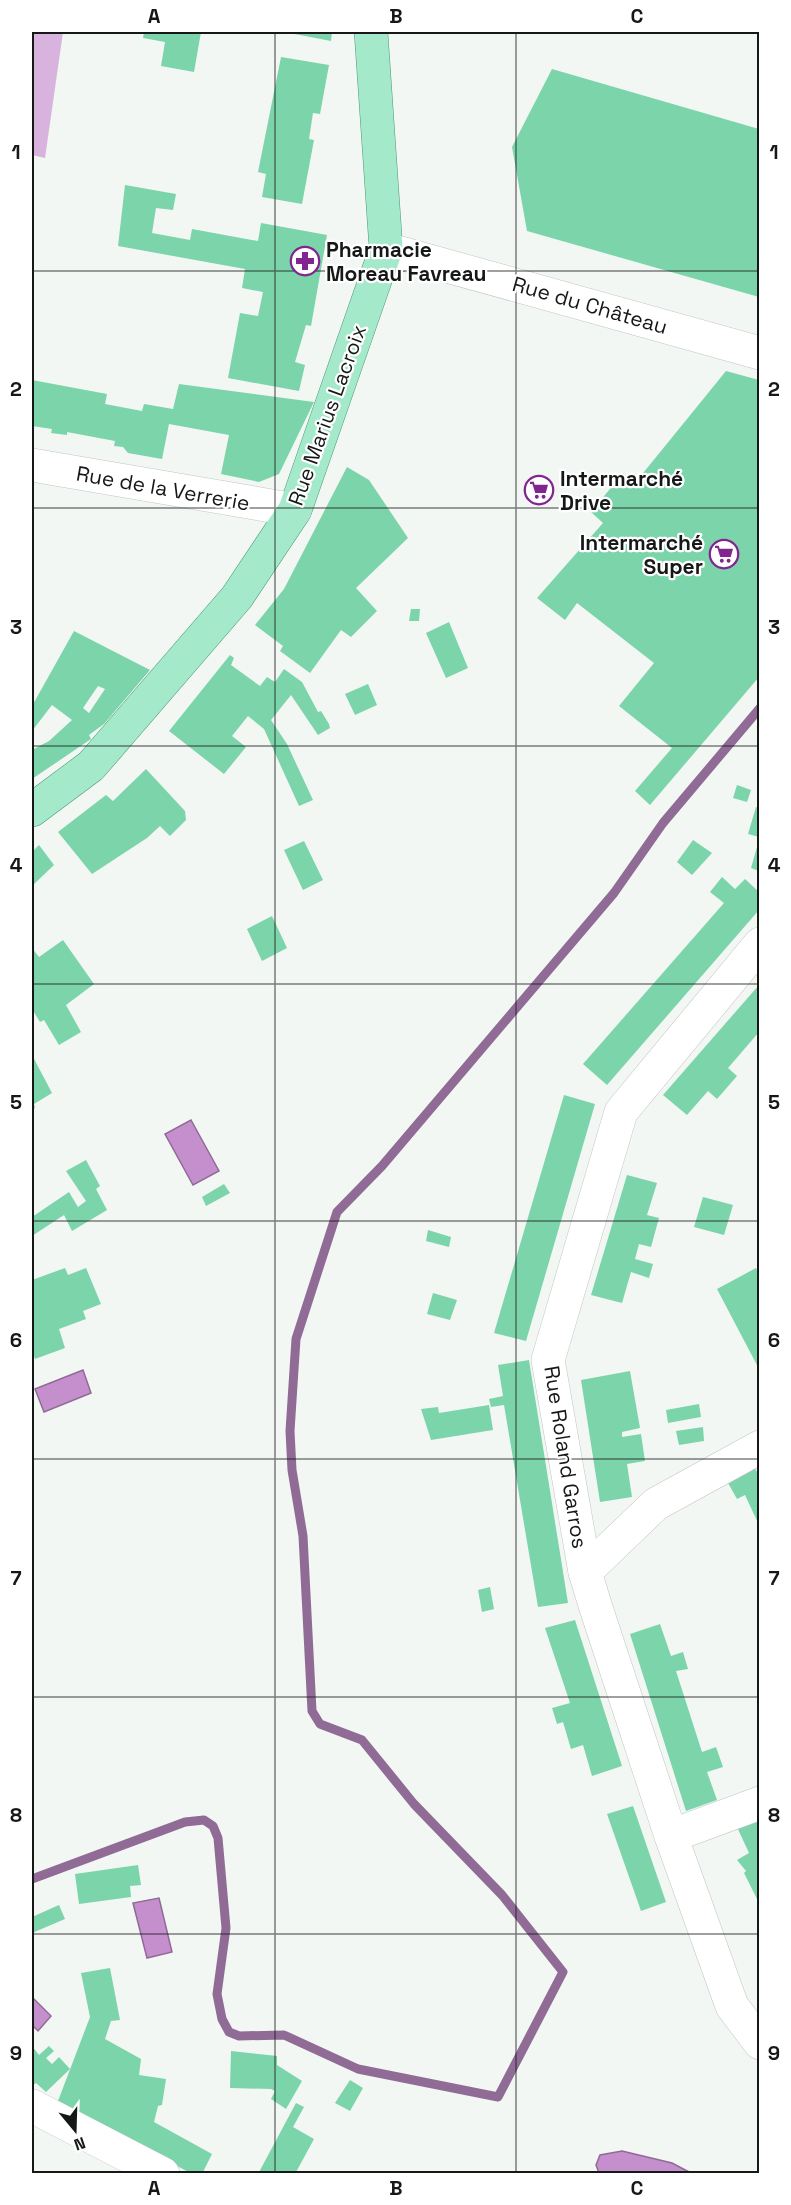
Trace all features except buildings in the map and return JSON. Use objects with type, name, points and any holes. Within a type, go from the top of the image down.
[{"type":"main road","name":"Rue Marius Lacroix","points":[[32,810],[91,766],[237,597],[295,510],[386,249],[371,32]]},
{"type":"street","name":"Rue du Château","points":[[386,249],[759,352]]},
{"type":"street","name":"Rue de la Verrerie","points":[[32,465],[295,510]]},
{"type":"street","name":"Rue Roland Garros","points":[[759,944],[621,1112],[548,1360],[585,1572],[671,1836],[732,2006],[759,2043]]},
{"type":"street","points":[[585,1572],[656,1504],[759,1447]]},
{"type":"street","points":[[671,1836],[759,1803]]},
{"type":"street","points":[[32,2106],[163,2174]]},
{"type":"shaded area","points":[[32,32],[63,32],[45,158],[32,155]]},
{"type":"shaded area","points":[[191,1120],[219,1171],[193,1185],[165,1134]]},
{"type":"shaded area","points":[[83,1370],[91,1393],[44,1412],[35,1389]]},
{"type":"shaded area","points":[[159,1898],[172,1952],[147,1958],[133,1903]]},
{"type":"shaded area","points":[[32,1997],[51,2016],[38,2031],[32,2025]]},
{"type":"shaded area","points":[[622,2151],[672,2163],[691,2173],[599,2173],[596,2165],[600,2155]]},
{"type":"waterway","points":[[32,1879],[185,1822],[204,1820],[213,1826],[218,1838],[226,1928],[217,1994],[222,2019],[229,2032],[239,2036],[284,2035],[358,2069],[498,2097],[563,1972],[502,1895],[414,1804],[362,1740],[320,1724],[312,1711],[303,1536],[292,1470],[290,1431],[296,1339],[337,1212],[382,1166],[614,893],[663,823],[760,708]]},
{"type":"place","name":"Pharmacie Moreau Favreau","points":[[305,261]]},
{"type":"place","name":"Intermarché Drive","points":[[539,490]]},
{"type":"place","name":"Intermarché Super","points":[[724,554]]}]
